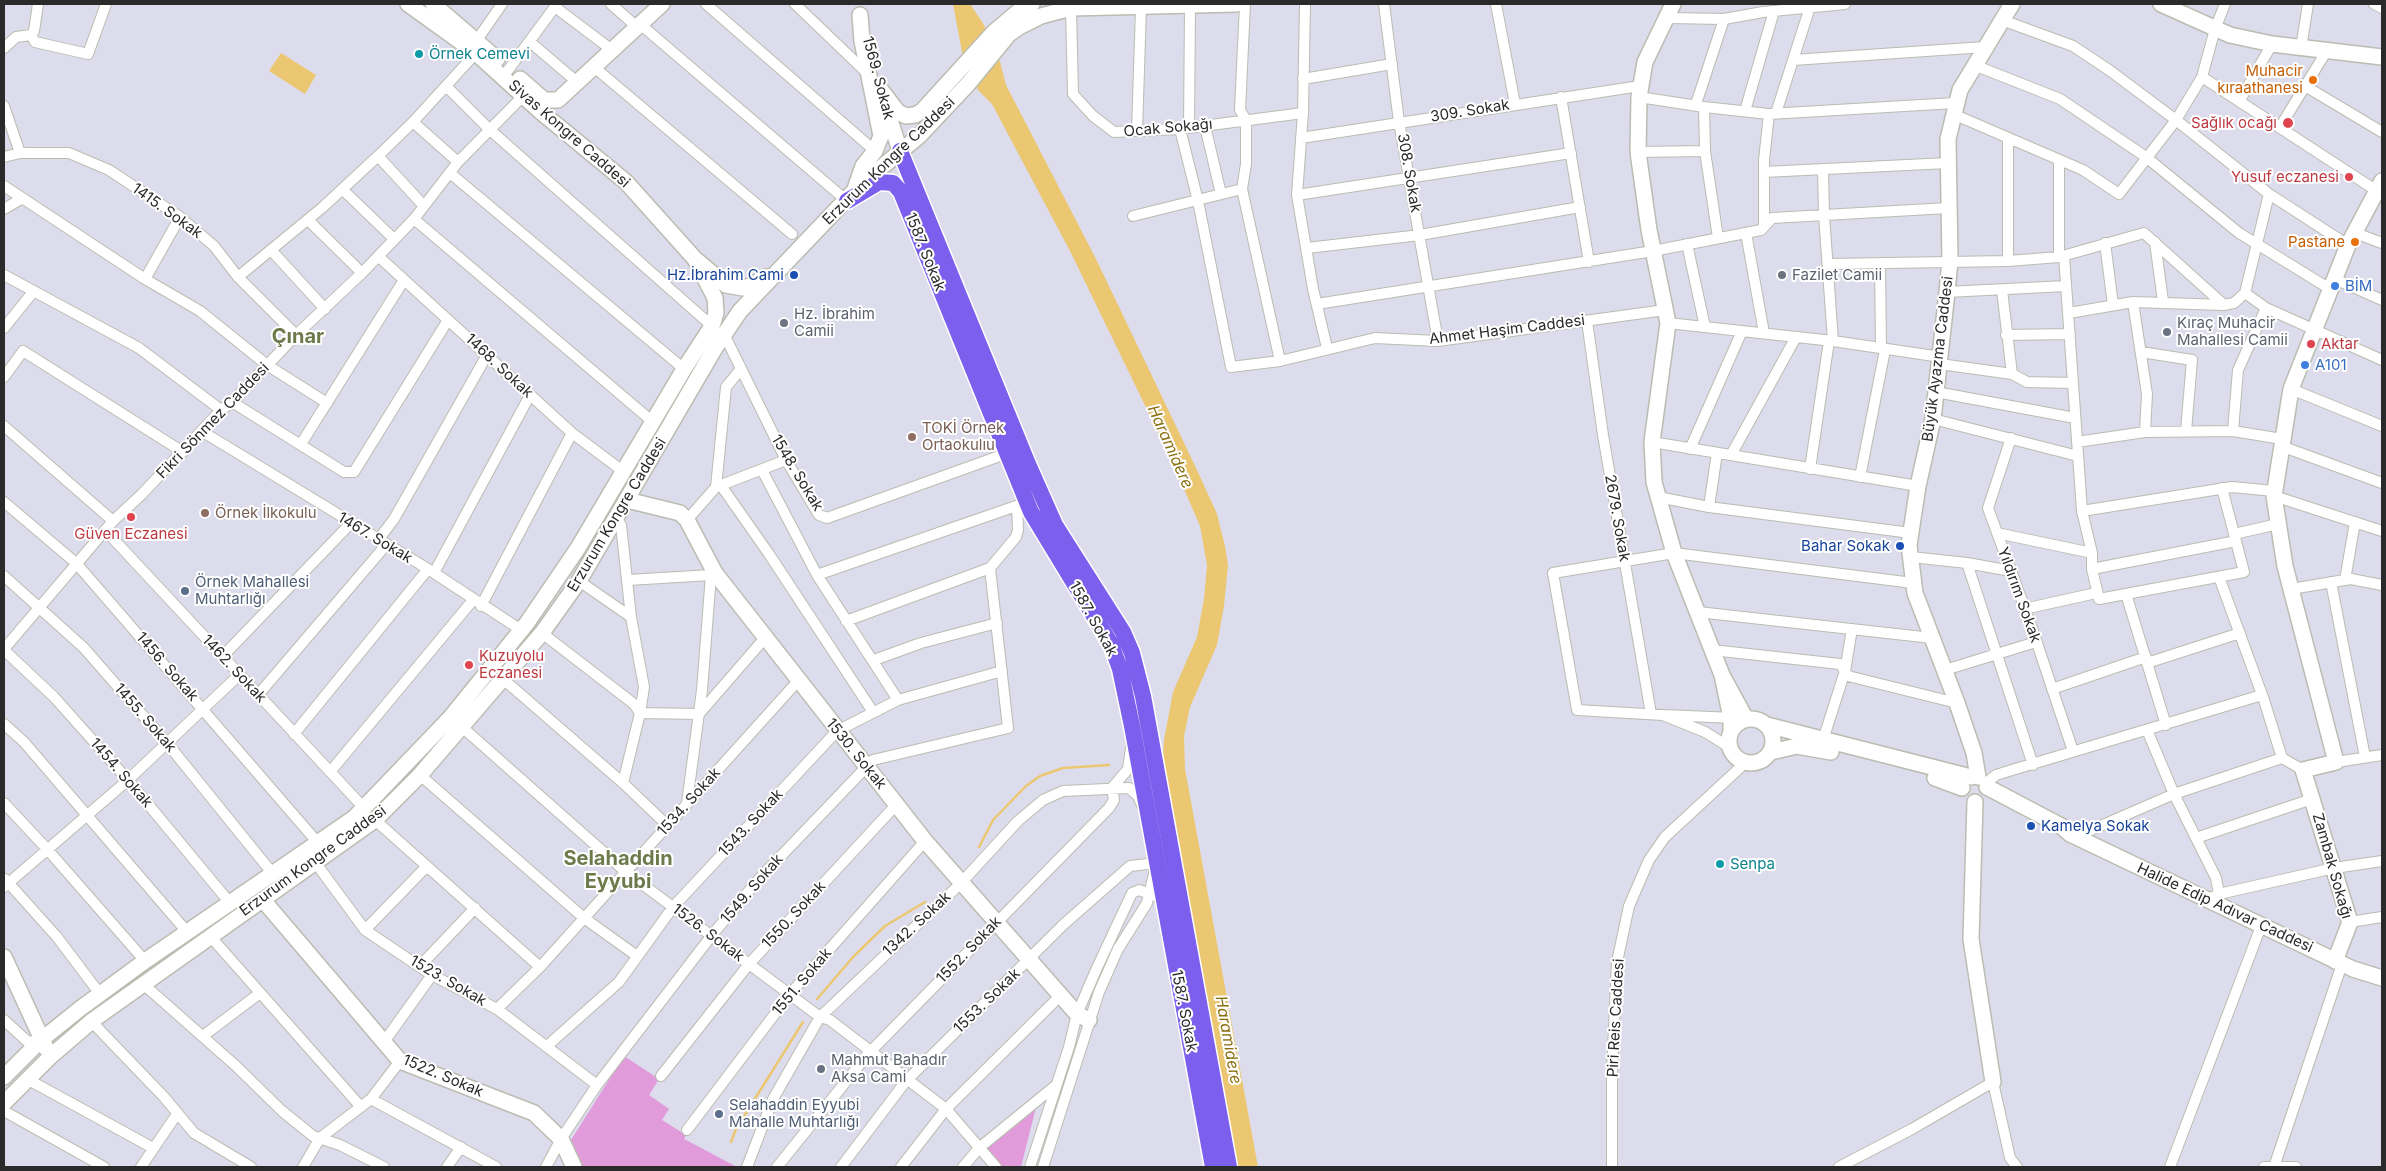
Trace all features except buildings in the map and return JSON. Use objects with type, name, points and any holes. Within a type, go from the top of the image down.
[{"type":"main road","name":"1587. Sokak","points":[[900,151],[1028,464],[1056,525],[1123,632],[1132,653],[1143,696],[1229,1167]]},
{"type":"main road","name":"1587. Sokak","points":[[851,196],[880,182],[893,183],[901,192],[1008,452],[1022,504],[1111,644],[1120,669],[1132,726],[1156,863],[1157,897],[1213,1167]]},
{"type":"street","points":[[4,48],[16,37],[31,34],[34,31],[38,4]]},
{"type":"street","points":[[31,34],[34,42],[88,54],[106,4]]},
{"type":"street","name":"Sivas Kongre Caddesi","points":[[408,4],[477,47]]},
{"type":"street","points":[[238,277],[308,220],[413,122],[446,86],[477,47],[502,4]]},
{"type":"street","points":[[611,4],[851,196],[863,166],[875,151],[881,136],[867,73],[859,9]]},
{"type":"street","points":[[566,132],[559,115],[558,100],[662,4]]},
{"type":"street","points":[[706,4],[875,151]]},
{"type":"street","points":[[795,4],[867,73]]},
{"type":"street","name":"Erzurum Kongre Caddesi","points":[[4,1077],[41,1040],[100,994],[230,902],[354,818],[444,726],[524,626],[578,548],[684,369],[718,330],[741,311],[851,196],[919,136],[968,84],[1009,34],[1041,16],[1071,8],[1141,8],[1236,4]]},
{"type":"street","points":[[1245,4],[1240,110],[1246,120],[1246,164],[1242,189],[1280,361]]},
{"type":"street","points":[[1305,4],[1301,138],[1297,195],[1327,348]]},
{"type":"street","name":"308. Sokak","points":[[1384,4],[1400,122],[1438,341]]},
{"type":"street","points":[[1496,4],[1515,104]]},
{"type":"street","points":[[1673,4],[1668,18],[1645,62],[1640,92],[1638,152],[1653,251],[1667,316],[1652,442],[1654,482],[1674,553],[1722,675],[1736,723],[1729,747]]},
{"type":"street","points":[[1668,18],[1724,19],[1767,9],[1845,4]]},
{"type":"street","name":"Büyük Ayazma Caddesi","points":[[1993,1082],[1971,939],[1978,787],[1974,753],[1957,703],[1914,593],[1911,533],[1918,486],[1933,419],[1950,261],[1948,139],[1954,109],[1974,65],[2012,4]]},
{"type":"street","points":[[2162,4],[2215,29],[2272,44],[2326,52],[2382,57]]},
{"type":"street","points":[[1954,109],[2008,138],[2083,170],[2119,194],[2176,120],[2202,77],[2224,4]]},
{"type":"street","points":[[2301,48],[2308,4]]},
{"type":"street","points":[[2374,4],[2382,8]]},
{"type":"street","points":[[506,73],[556,5],[612,50]]},
{"type":"street","name":"Sivas Kongre Caddesi","points":[[440,6],[477,47],[566,132],[626,182],[695,259],[726,285],[743,288],[758,282],[782,266]]},
{"type":"street","name":"Erzurum Kongre Caddesi","points":[[881,90],[898,112],[906,116],[915,116],[922,111],[994,32],[1025,6]]},
{"type":"street","points":[[1190,6],[1185,129],[1198,201]]},
{"type":"street","points":[[1764,226],[1764,172],[1772,113],[1793,60],[1810,7]]},
{"type":"street","name":"Ocak Sokağı","points":[[1071,8],[1073,94],[1093,116],[1114,132],[1185,129],[1302,113]]},
{"type":"street","points":[[1137,132],[1141,8]]},
{"type":"street","name":"1569. Sokak","points":[[859,9],[900,151]]},
{"type":"street","points":[[1745,110],[1767,9]]},
{"type":"street","points":[[1718,238],[1700,106],[1724,19]]},
{"type":"street","points":[[2002,20],[2073,46],[2109,70],[2176,120],[2269,194],[2351,239],[2382,243]]},
{"type":"street","points":[[530,42],[577,82]]},
{"type":"street","points":[[2240,100],[2272,44]]},
{"type":"street","points":[[1793,60],[1985,47]]},
{"type":"street","points":[[2280,127],[2326,52]]},
{"type":"street","points":[[1302,79],[1392,64]]},
{"type":"street","points":[[1974,65],[2060,99],[2146,157],[2239,233],[2258,245],[2332,284],[2382,300]]},
{"type":"street","points":[[594,67],[792,234]]},
{"type":"street","points":[[2202,77],[2280,127],[2380,186],[2351,239],[2291,389],[2274,494],[2291,589],[2336,762]]},
{"type":"street","points":[[446,86],[489,129],[718,330]]},
{"type":"street","points":[[2305,86],[2382,132]]},
{"type":"street","name":"Sivas Kongre Caddesi","points":[[526,92],[544,100],[558,100]]},
{"type":"street","name":"Fikri Sönmez Caddesi","points":[[4,650],[113,521],[203,432],[221,410],[232,402],[296,335],[362,273],[414,218],[458,162],[526,92]]},
{"type":"street","name":"309. Sokak","points":[[1301,138],[1561,97],[1640,92],[1700,106],[1772,113],[1954,109]]},
{"type":"street","points":[[1561,97],[1589,262]]},
{"type":"street","points":[[4,106],[20,153]]},
{"type":"street","points":[[413,122],[458,162]]},
{"type":"street","points":[[1205,126],[1221,194]]},
{"type":"street","points":[[2008,138],[2008,261]]},
{"type":"street","points":[[1638,152],[1705,151]]},
{"type":"street","name":"1415. Sokak","points":[[4,157],[20,153],[69,152],[109,170],[180,217],[214,246],[238,277],[296,335]]},
{"type":"street","points":[[1297,195],[1570,153]]},
{"type":"street","points":[[378,156],[423,205]]},
{"type":"street","points":[[2059,160],[2062,256],[2069,313],[2074,382],[2074,418],[2082,511],[2092,553],[2092,569],[2096,593],[2099,599],[2244,572],[2222,488]]},
{"type":"street","points":[[1764,172],[1948,163]]},
{"type":"street","points":[[1810,468],[1831,341],[1823,169]]},
{"type":"street","points":[[450,173],[684,369]]},
{"type":"street","points":[[4,186],[145,279],[200,311],[266,365],[327,403]]},
{"type":"street","points":[[342,189],[394,239]]},
{"type":"street","points":[[1133,216],[1242,189]]},
{"type":"street","points":[[2069,313],[2133,302],[2224,305],[2234,303],[2245,293],[2269,194]]},
{"type":"street","points":[[4,209],[21,199]]},
{"type":"street","name":"Ahmet Haşim Caddesi","points":[[1198,201],[1231,366],[1280,361],[1327,348],[1375,338],[1438,341],[1587,321],[1667,316],[1705,327],[1831,341],[1883,349],[2012,374],[2027,382],[2074,382]]},
{"type":"street","points":[[1307,248],[1420,235],[1580,207]]},
{"type":"street","points":[[1317,304],[1429,288],[1653,251],[1761,230],[1772,218],[1948,208]]},
{"type":"street","points":[[145,279],[180,217]]},
{"type":"street","points":[[414,218],[653,422]]},
{"type":"street","points":[[308,220],[362,273]]},
{"type":"street","points":[[1746,233],[1764,333]]},
{"type":"street","points":[[1828,264],[2008,261],[2062,256],[2144,233],[2224,305]]},
{"type":"street","points":[[2155,242],[2163,302]]},
{"type":"street","points":[[2106,243],[2113,305]]},
{"type":"street","points":[[1687,244],[1705,327]]},
{"type":"street","points":[[271,250],[325,309]]},
{"type":"street","name":"1468. Sokak","points":[[378,256],[572,433],[624,472]]},
{"type":"street","name":"Sivas Kongre Caddesi","points":[[695,259],[715,298],[718,330]]},
{"type":"street","points":[[1860,477],[1883,349],[1880,263]]},
{"type":"street","points":[[4,275],[139,348],[221,410]]},
{"type":"street","points":[[301,444],[404,280]]},
{"type":"street","points":[[1947,292],[2066,286]]},
{"type":"street","points":[[2002,290],[2012,374]]},
{"type":"street","points":[[4,328],[33,292]]},
{"type":"street","points":[[2245,293],[2266,308],[2382,360]]},
{"type":"street","points":[[2133,302],[2147,394],[2145,432]]},
{"type":"street","points":[[2234,431],[2238,370],[2266,308]]},
{"type":"street","points":[[232,402],[344,472],[354,472],[448,320]]},
{"type":"street","name":"2679. Sokak","points":[[1587,321],[1603,435],[1652,714]]},
{"type":"street","name":"Erzurum Kongre Caddesi","points":[[4,1102],[51,1056],[91,1022],[142,983],[375,820],[420,775],[542,632],[579,581],[618,519],[718,330]]},
{"type":"street","name":"1548. Sokak","points":[[718,330],[741,368],[786,460],[819,515],[827,518],[1008,452]]},
{"type":"street","points":[[1690,449],[1742,331]]},
{"type":"street","points":[[2006,335],[2070,334]]},
{"type":"street","points":[[1731,456],[1796,337]]},
{"type":"street","points":[[4,377],[23,351],[183,452]]},
{"type":"street","points":[[2141,352],[2192,360],[2186,432]]},
{"type":"street","points":[[258,695],[382,543],[487,355]]},
{"type":"street","points":[[741,368],[726,387],[719,487],[873,712]]},
{"type":"street","points":[[2291,389],[2382,426]]},
{"type":"street","points":[[1936,392],[2074,418]]},
{"type":"street","points":[[294,734],[431,571],[530,394]]},
{"type":"street","points":[[1933,419],[2078,456]]},
{"type":"street","points":[[4,426],[113,521]]},
{"type":"street","points":[[2077,442],[2145,432],[2234,431],[2281,442],[2382,483]]},
{"type":"street","name":"1467. Sokak","points":[[203,432],[382,543],[431,571],[477,603],[524,626]]},
{"type":"street","points":[[330,772],[477,603],[572,433]]},
{"type":"street","name":"Yıldırım Sokak","points":[[2011,438],[1988,508],[2073,752]]},
{"type":"street","points":[[1652,442],[1918,486]]},
{"type":"street","points":[[1709,507],[1717,453]]},
{"type":"street","points":[[627,500],[680,513],[687,520],[719,487],[786,460]]},
{"type":"street","points":[[762,470],[817,576],[874,660],[898,700]]},
{"type":"street","points":[[2082,511],[2232,487],[2274,494],[2382,531]]},
{"type":"street","points":[[1658,497],[1709,507],[1911,533]]},
{"type":"street","name":"1456. Sokak","points":[[4,502],[76,563],[318,843]]},
{"type":"street","points":[[817,576],[1022,504],[1016,536],[990,568],[846,620]]},
{"type":"street","points":[[618,519],[621,525],[631,617],[644,687],[640,713],[622,783]]},
{"type":"street","name":"1530. Sokak","points":[[687,520],[713,574],[924,841],[960,884],[1083,1017]]},
{"type":"street","points":[[2345,580],[2355,522]]},
{"type":"street","points":[[222,657],[351,523]]},
{"type":"street","points":[[2092,569],[2235,538],[2278,524]]},
{"type":"street","name":"1462. Sokak","points":[[105,530],[364,808]]},
{"type":"street","points":[[1997,533],[2092,553]]},
{"type":"street","points":[[1914,583],[1674,553],[1553,573],[1577,710],[1652,714],[1736,723],[1754,718],[1767,725],[1978,787]]},
{"type":"street","points":[[1911,557],[1967,563],[2011,571]]},
{"type":"street","points":[[1967,563],[2033,765]]},
{"type":"street","points":[[990,568],[1002,671]]},
{"type":"street","points":[[628,580],[713,574],[699,714],[687,803]]},
{"type":"street","name":"1455. Sokak","points":[[4,576],[84,648],[167,743],[273,874]]},
{"type":"street","points":[[2219,577],[2262,695],[2282,758],[2303,770],[2336,762],[2382,755]]},
{"type":"street","points":[[2291,589],[2351,579],[2382,585]]},
{"type":"street","points":[[579,581],[631,617]]},
{"type":"street","points":[[2331,582],[2365,757]]},
{"type":"street","points":[[2024,609],[2096,593]]},
{"type":"street","points":[[2126,594],[2166,725]]},
{"type":"street","points":[[1698,612],[1932,638]]},
{"type":"street","points":[[874,660],[921,643],[997,623]]},
{"type":"street","points":[[524,626],[542,632],[634,704],[640,713]]},
{"type":"street","points":[[1823,740],[1845,671],[1852,629]]},
{"type":"street","points":[[2052,689],[2240,633]]},
{"type":"street","points":[[699,714],[764,639]]},
{"type":"street","points":[[1944,670],[2036,642]]},
{"type":"street","name":"1454. Sokak","points":[[4,650],[54,697],[128,780],[230,902]]},
{"type":"street","points":[[1712,650],[1840,664],[1848,676],[1957,703]]},
{"type":"street","name":"1543. Sokak","points":[[548,1046],[619,982],[673,907],[837,731],[898,700],[1002,671]]},
{"type":"street","name":"1549. Sokak","points":[[546,1167],[561,1139],[597,1085],[712,935],[759,879],[866,766],[873,760],[1008,728],[1002,671]]},
{"type":"street","points":[[100,994],[57,938],[5,883],[128,780],[239,675]]},
{"type":"street","points":[[503,679],[667,825]]},
{"type":"street","name":"1534. Sokak","points":[[497,1009],[540,967],[798,681]]},
{"type":"street","points":[[1663,715],[1705,732],[1729,747],[1738,760],[1745,763],[1760,762],[1771,752],[1797,746],[1813,748],[1950,782],[1978,787],[1996,775],[2262,695]]},
{"type":"street","points":[[640,713],[699,714]]},
{"type":"street","points":[[4,724],[24,742],[188,933]]},
{"type":"street","points":[[1767,725],[1773,737],[1771,752]]},
{"type":"street","name":"1552. Sokak","points":[[777,1167],[869,1052],[1109,808],[1114,800],[1112,788],[1128,768],[1132,726]]},
{"type":"street","name":"1526. Sokak","points":[[462,727],[626,872],[820,1017],[830,1020],[906,1081],[946,1109],[996,1167]]},
{"type":"street","points":[[2147,730],[2174,794],[2216,878],[2213,897],[2334,868],[2382,861]]},
{"type":"street","points":[[2072,835],[2174,794],[2282,758]]},
{"type":"street","name":"Piri Reis Caddesi","points":[[1612,1167],[1612,1070],[1617,962],[1629,906],[1649,860],[1665,837],[1745,763]]},
{"type":"street","name":"Zambak Sokağı","points":[[2303,770],[2350,922],[2339,962]]},
{"type":"street","points":[[420,775],[584,918],[637,956]]},
{"type":"street","name":"Halide Edip Adıvar Caddesi","points":[[1978,787],[2061,826],[2072,835],[2213,897],[2261,926],[2339,962],[2382,978]]},
{"type":"street","name":"1342. Sokak","points":[[747,1167],[773,1099],[820,1017],[960,884],[1018,821],[1043,800],[1063,791],[1112,788],[1129,788],[1138,796],[1148,818]]},
{"type":"street","points":[[2196,838],[2312,799]]},
{"type":"street","points":[[4,803],[145,961]]},
{"type":"street","name":"1550. Sokak","points":[[661,1076],[749,964],[896,805]]},
{"type":"street","points":[[375,820],[540,967]]},
{"type":"street","name":"1551. Sokak","points":[[687,1130],[790,994],[924,841]]},
{"type":"street","points":[[1156,863],[1171,850]]},
{"type":"street","name":"1523. Sokak","points":[[315,862],[365,930],[432,975],[497,1009],[597,1085]]},
{"type":"street","name":"1553. Sokak","points":[[840,1167],[906,1081],[1062,925],[1130,866],[1156,863]]},
{"type":"street","points":[[365,930],[427,866]]},
{"type":"street","points":[[1043,1167],[1083,1017],[1132,894],[1139,890],[1181,903]]},
{"type":"street","points":[[1030,1167],[1055,1086],[1069,1047],[1083,1017],[1118,949],[1157,897]]},
{"type":"street","name":"1522. Sokak","points":[[263,900],[400,1061],[534,1113],[561,1139],[574,1167]]},
{"type":"street","points":[[420,966],[475,908]]},
{"type":"street","points":[[2350,922],[2382,917]]},
{"type":"street","points":[[2170,1167],[2261,926]]},
{"type":"street","points":[[210,936],[361,1107]]},
{"type":"street","points":[[4,957],[41,1040],[51,1056]]},
{"type":"street","points":[[2296,1167],[2271,1167],[2339,962]]},
{"type":"street","points":[[384,1042],[432,975]]},
{"type":"street","points":[[142,983],[203,1036],[282,1111],[313,1136],[340,1145],[384,1167]]},
{"type":"street","points":[[203,1036],[260,993]]},
{"type":"street","points":[[901,1167],[946,1109],[1061,995]]},
{"type":"street","points":[[4,1020],[28,1042],[41,1040]]},
{"type":"street","points":[[91,1022],[164,1097],[194,1133],[232,1163],[250,1167]]},
{"type":"street","points":[[303,1167],[320,1138],[371,1099],[400,1061]]},
{"type":"street","points":[[27,1079],[153,1148]]},
{"type":"street","points":[[1839,1167],[1912,1129],[1993,1082],[2010,1158],[2016,1167]]},
{"type":"street","points":[[963,1167],[979,1148],[1055,1086]]},
{"type":"street","points":[[371,1099],[496,1167]]},
{"type":"street","points":[[4,1111],[104,1167]]},
{"type":"street","points":[[141,1167],[177,1114]]},
{"type":"street","points":[[448,1167],[460,1147]]},
{"type":"shaded area","points":[[624,1056],[659,1079],[649,1095],[669,1109],[662,1120],[686,1135],[684,1139],[737,1167],[581,1167],[572,1150],[571,1140]]},
{"type":"shaded area","points":[[1036,1107],[1021,1167],[1000,1167],[986,1149]]},
{"type":"water","name":"Haramidere","points":[[953,4],[970,4],[984,25],[999,58],[1006,85],[1096,259],[1217,514],[1228,565],[1224,606],[1217,645],[1190,707],[1184,736],[1185,769],[1258,1167],[1238,1167],[1163,759],[1164,740],[1173,692],[1197,637],[1204,599],[1207,565],[1200,526],[1171,459],[1071,253],[992,104],[978,90],[962,52]]},
{"type":"water","points":[[281,53],[316,75],[305,94],[269,71]]},
{"type":"waterway","points":[[979,847],[993,820],[1026,786],[1040,776],[1063,768],[1109,765]]},
{"type":"waterway","points":[[817,999],[854,956],[885,926],[925,902]]},
{"type":"waterway","points":[[731,1142],[736,1129],[803,1022]]},
{"type":"place","name":"Örnek Cemevi","points":[[419,54]]},
{"type":"place","name":"Muhacir kıraathanesi","points":[[2313,80]]},
{"type":"place","name":"Sağlık ocağı","points":[[2288,123]]},
{"type":"place","name":"Yusuf eczanesi","points":[[2349,177]]},
{"type":"place","name":"Pastane","points":[[2355,242]]},
{"type":"place","name":"Hz.İbrahim Cami","points":[[794,275]]},
{"type":"place","name":"Fazilet Camii","points":[[1782,275]]},
{"type":"place","name":"BİM","points":[[2335,286]]},
{"type":"place","name":"Hz. İbrahim Camii","points":[[784,323]]},
{"type":"place","name":"Kıraç Muhacir Mahallesi Camii","points":[[2167,332]]},
{"type":"place","name":"Aktar","points":[[2311,344]]},
{"type":"place","name":"A101","points":[[2305,365]]},
{"type":"place","name":"TOKİ Örnek Ortaokulıu","points":[[912,437]]},
{"type":"place","name":"Örnek İlkokulu","points":[[205,513]]},
{"type":"place","name":"Güven Eczanesi","points":[[131,517]]},
{"type":"place","name":"Bahar Sokak","points":[[1900,546]]},
{"type":"place","name":"Örnek Mahallesi Muhtarlığı","points":[[185,591]]},
{"type":"place","name":"Kuzuyolu Eczanesi","points":[[469,665]]},
{"type":"place","name":"Kamelya Sokak","points":[[2031,826]]},
{"type":"place","name":"Senpa","points":[[1720,864]]},
{"type":"place","name":"Mahmut Bahadır Aksa Cami","points":[[821,1069]]},
{"type":"place","name":"Selahaddin Eyyubi Mahalle Muhtarlığı","points":[[719,1114]]},
{"type":"district","name":"Çınar","points":[[298,337]]},
{"type":"district","name":"Selahaddin Eyyubi","points":[[618,870]]}]
